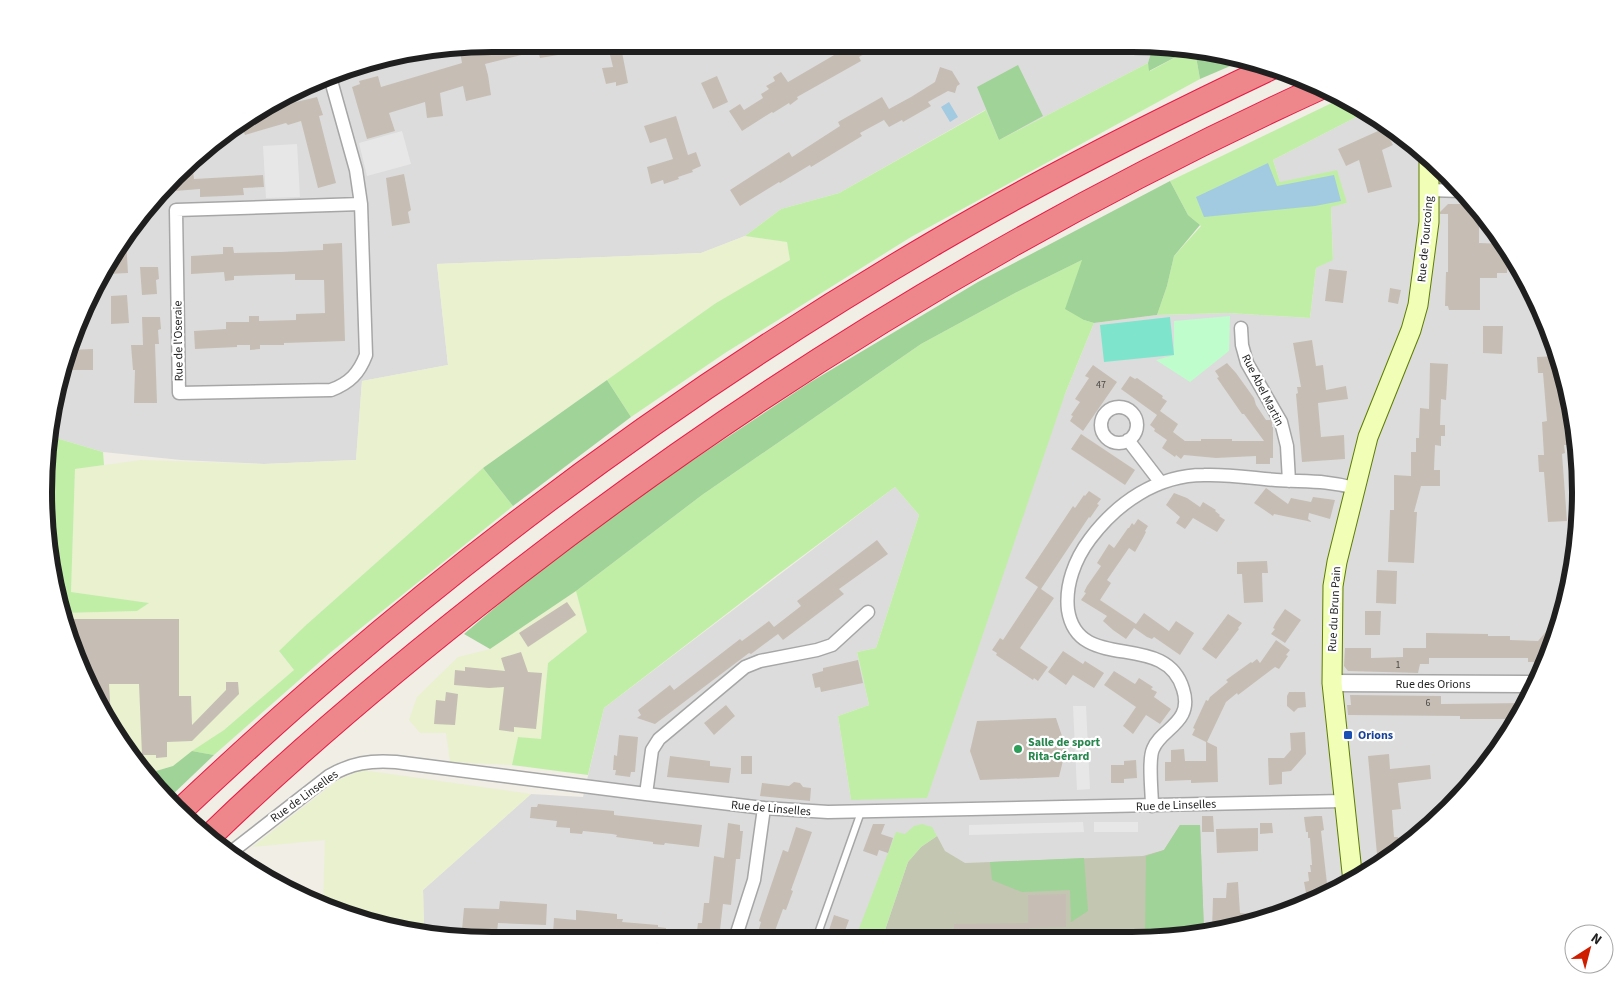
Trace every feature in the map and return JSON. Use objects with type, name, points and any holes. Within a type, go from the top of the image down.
[{"type":"highway","points":[[185,806],[301,700],[407,610],[486,547],[601,461],[758,353],[877,277],[966,225],[1116,144],[1261,72]]},
{"type":"highway","points":[[214,832],[384,680],[541,555],[656,470],[751,404],[869,329],[1024,236],[1175,156],[1311,91]]},
{"type":"main road","name":"Rue de Tourcoing","points":[[1415,317],[1421,293],[1427,240],[1429,168]]},
{"type":"main road","name":"Rue du Brun Pain","points":[[1351,873],[1332,683],[1333,586],[1354,488],[1368,437],[1415,317]]},
{"type":"street","name":"Rue de l'Oseraie","points":[[332,83],[356,170],[361,204],[366,355],[361,369],[342,386],[331,390],[179,393],[176,210],[361,204]]},
{"type":"street","points":[[1429,190],[1452,191]]},
{"type":"street","name":"Rue Abel Martin","points":[[1241,328],[1242,345],[1247,363],[1269,398],[1281,422],[1287,446],[1289,481]]},
{"type":"street","points":[[1128,440],[1161,483]]},
{"type":"street","points":[[1152,806],[1152,753],[1157,742],[1182,715],[1184,690],[1180,681],[1168,666],[1153,657],[1100,647],[1084,640],[1073,627],[1068,600],[1074,566],[1084,547],[1108,517],[1124,504],[1142,492],[1161,483],[1183,477],[1204,474],[1289,481],[1332,482],[1354,488]]},
{"type":"street","points":[[646,794],[654,745],[663,734],[731,678],[745,667],[760,661],[817,650],[832,645],[868,612]]},
{"type":"street","name":"Rue des Orions","points":[[1332,683],[1527,684]]},
{"type":"street","name":"Rue de Linselles","points":[[236,849],[329,776],[346,767],[362,762],[396,762],[764,808],[819,812],[1344,801]]},
{"type":"street","points":[[737,932],[754,880],[764,808]]},
{"type":"lane","points":[[819,932],[862,812]]},
{"type":"shaded area","points":[[463,53],[1151,53],[1148,63],[999,140],[985,110],[839,193],[781,209],[745,236],[701,253],[437,264],[448,365],[362,381],[356,460],[264,464],[181,460],[103,452],[56,438],[67,378],[76,351],[86,324],[111,272],[143,224],[181,181],[202,162],[224,143],[272,111],[324,86],[378,67],[435,56]]},
{"type":"shaded area","points":[[1359,116],[1400,143],[1443,181],[1481,224],[1513,272],[1526,298],[1538,324],[1557,378],[1568,435],[1572,492],[1568,549],[1557,606],[1538,660],[1513,712],[1481,760],[1443,803],[1422,822],[1400,841],[1352,873],[1300,898],[1246,917],[1189,928],[1161,931],[492,932],[463,931],[418,925],[424,925],[423,890],[531,794],[583,797],[604,708],[895,487],[919,515],[876,648],[857,652],[869,705],[838,716],[851,800],[1065,394],[1094,323],[1157,315],[1228,313],[1310,318],[1316,268],[1333,259],[1331,206],[1347,203],[1280,182],[1273,160]]},
{"type":"shaded area","points":[[402,131],[411,164],[367,176],[359,143]]},
{"type":"shaded area","points":[[297,144],[300,197],[266,198],[263,146]]},
{"type":"shaded area","points":[[745,236],[787,242],[791,260],[716,303],[483,468],[305,626],[279,652],[294,670],[224,730],[173,766],[153,772],[143,760],[111,712],[86,660],[69,613],[137,611],[148,603],[71,592],[75,469],[141,460],[264,464],[356,460],[362,381],[448,365],[437,264],[701,253]]},
{"type":"shaded area","points":[[576,591],[587,632],[548,663],[541,740],[518,737],[512,765],[450,762],[446,733],[420,733],[409,720],[417,697],[458,657],[490,649]]},
{"type":"shaded area","points":[[1073,706],[1086,706],[1090,789],[1077,790]]},
{"type":"shaded area","points":[[362,770],[531,794],[423,890],[424,925],[418,925],[378,917],[323,898],[325,840],[252,847],[338,780]]},
{"type":"shaded area","points":[[1083,822],[1084,832],[969,835],[969,825]]},
{"type":"shaded area","points":[[1094,822],[1138,822],[1138,832],[1094,832]]},
{"type":"shaded area","points":[[1180,825],[1200,825],[1204,925],[1161,931],[1132,932],[884,932],[908,862],[921,847],[937,836],[945,851],[965,863],[1143,856],[1164,850]]},
{"type":"green space","points":[[1151,53],[1180,55],[1149,71],[1148,63]]},
{"type":"green space","points":[[1180,55],[1189,56],[1196,57],[1200,79],[911,237],[725,353],[631,417],[607,380],[716,303],[790,260],[787,242],[745,236],[781,209],[839,193],[986,110],[999,140],[1148,63],[1150,71]]},
{"type":"green space","points":[[1196,57],[1234,64],[1200,79]]},
{"type":"green space","points":[[1018,65],[1043,116],[999,140],[977,87]]},
{"type":"green space","points":[[1334,102],[1359,116],[1273,160],[1280,182],[1337,170],[1347,203],[1331,207],[1333,260],[1316,268],[1310,318],[1228,313],[1157,315],[1167,286],[1174,256],[1201,226],[1188,215],[1170,181]]},
{"type":"green space","points":[[1170,181],[1188,215],[1200,225],[1174,256],[1167,286],[1157,315],[1094,323],[1084,320],[1065,309],[1082,260],[1015,293],[921,344],[702,495],[576,591],[490,649],[464,634],[526,581],[591,531],[687,464],[809,383],[978,282]]},
{"type":"green space","points":[[1082,260],[1084,320],[1094,323],[1065,394],[927,798],[851,800],[838,716],[869,705],[857,652],[876,648],[919,515],[895,487],[604,708],[588,775],[512,765],[518,737],[541,739],[548,663],[587,632],[576,591],[702,495],[921,344],[1015,293]]},
{"type":"green space","points":[[1230,316],[1229,351],[1190,382],[1156,360],[1174,355],[1174,321]]},
{"type":"green space","points":[[1170,317],[1174,355],[1104,362],[1100,325]]},
{"type":"green space","points":[[607,380],[631,417],[513,506],[483,468]]},
{"type":"green space","points":[[56,438],[103,452],[104,465],[75,469],[71,592],[149,603],[137,611],[69,613],[61,578],[53,521],[52,492]]},
{"type":"green space","points":[[483,468],[513,506],[331,652],[214,755],[192,751],[224,730],[294,670],[279,651]]},
{"type":"green space","points":[[192,751],[214,755],[173,794],[153,772],[173,766]]},
{"type":"green space","points":[[922,824],[932,827],[937,836],[921,847],[908,862],[884,932],[858,932],[896,832],[905,834],[914,826]]},
{"type":"green space","points":[[1180,825],[1200,825],[1204,925],[1145,932],[1146,856],[1164,850]]},
{"type":"green space","points":[[1084,858],[1088,911],[1071,922],[1070,890],[1022,892],[992,880],[990,862]]},
{"type":"water","points":[[949,102],[958,117],[950,122],[941,107]]},
{"type":"water","points":[[1268,163],[1277,186],[1334,175],[1341,201],[1315,206],[1204,217],[1196,197]]},
{"type":"building","points":[[534,52],[485,64],[491,95],[466,101],[463,86],[440,93],[443,116],[427,118],[425,102],[389,113],[395,131],[367,139],[352,87],[360,84],[359,81],[378,76],[381,87],[462,63],[460,53]]},
{"type":"building","points":[[538,52],[576,52],[540,58]]},
{"type":"building","points":[[622,52],[628,83],[616,86],[616,82],[606,84],[602,68],[613,67],[610,55]]},
{"type":"building","points":[[839,52],[868,52],[859,57],[861,61],[797,97],[798,99],[790,105],[789,103],[772,112],[742,131],[729,111],[740,104],[744,110],[763,98],[761,94],[769,89],[766,86],[775,81],[773,77],[781,72],[788,82]]},
{"type":"building","points":[[940,67],[952,71],[960,84],[957,86],[955,93],[948,91],[928,102],[931,106],[903,122],[902,120],[889,127],[884,120],[860,133],[862,136],[811,167],[810,165],[779,182],[740,206],[730,190],[789,152],[792,157],[840,126],[838,122],[882,97],[889,109],[911,97],[935,82]]},
{"type":"building","points":[[717,76],[728,102],[713,109],[701,83]]},
{"type":"building","points":[[317,97],[323,115],[319,116],[336,183],[318,188],[301,121],[288,125],[286,123],[245,135],[243,130],[285,105]]},
{"type":"building","points":[[676,116],[688,155],[696,152],[701,166],[692,170],[693,172],[678,177],[679,179],[664,184],[663,180],[651,184],[647,167],[673,159],[666,138],[650,143],[644,126]]},
{"type":"building","points":[[1378,128],[1394,139],[1390,139],[1393,145],[1382,150],[1392,187],[1368,193],[1359,160],[1346,166],[1338,149],[1378,131]]},
{"type":"building","points":[[192,171],[194,179],[263,175],[264,187],[243,188],[244,195],[225,196],[200,197],[200,189],[175,191],[175,188]]},
{"type":"building","points":[[404,174],[411,210],[408,212],[410,223],[392,226],[386,178]]},
{"type":"building","points":[[1448,204],[1464,204],[1475,217],[1475,221],[1478,221],[1479,243],[1494,244],[1507,264],[1507,273],[1497,273],[1497,278],[1480,278],[1480,310],[1449,310],[1448,306],[1445,306],[1446,272],[1448,272],[1448,214],[1440,214]]},
{"type":"building","points":[[342,243],[345,341],[260,345],[260,349],[250,350],[250,345],[195,349],[194,331],[226,329],[226,322],[249,322],[249,316],[259,316],[259,321],[296,320],[296,314],[325,313],[324,280],[295,280],[295,274],[234,276],[234,280],[225,281],[224,272],[191,274],[191,256],[223,254],[223,247],[233,247],[234,253],[280,252],[323,250],[323,244]]},
{"type":"building","points":[[127,249],[128,273],[110,274]]},
{"type":"building","points":[[140,267],[158,267],[159,279],[156,280],[157,294],[142,295]]},
{"type":"building","points":[[1329,269],[1347,271],[1343,303],[1325,301]]},
{"type":"building","points":[[1390,288],[1401,290],[1398,304],[1388,302]]},
{"type":"building","points":[[127,295],[129,323],[111,324],[111,296]]},
{"type":"building","points":[[142,317],[160,317],[161,329],[158,330],[159,344],[155,344],[157,403],[134,403],[135,370],[133,370],[131,345],[143,345]]},
{"type":"building","points":[[1483,326],[1503,326],[1502,354],[1483,353]]},
{"type":"building","points":[[1312,340],[1316,366],[1323,365],[1326,390],[1346,386],[1348,399],[1318,403],[1321,437],[1344,435],[1345,459],[1302,462],[1296,394],[1298,393],[1297,387],[1301,387],[1293,343]]},
{"type":"building","points":[[93,349],[93,370],[70,370],[77,350]]},
{"type":"building","points":[[1550,356],[1563,406],[1567,445],[1564,445],[1565,453],[1562,454],[1567,521],[1548,522],[1544,472],[1539,472],[1538,455],[1544,455],[1542,422],[1547,421],[1543,373],[1538,373],[1537,357]]},
{"type":"building","points":[[1227,363],[1254,398],[1256,405],[1266,420],[1271,420],[1272,422],[1273,458],[1270,458],[1270,464],[1256,464],[1256,456],[1216,458],[1184,455],[1181,459],[1176,455],[1175,457],[1162,448],[1167,440],[1154,431],[1155,429],[1150,425],[1157,415],[1121,389],[1130,376],[1135,379],[1137,378],[1163,396],[1162,398],[1167,401],[1160,411],[1178,424],[1173,432],[1185,441],[1232,439],[1232,441],[1264,441],[1217,378],[1219,377],[1215,371]]},
{"type":"building","points":[[1430,363],[1448,364],[1446,400],[1441,399],[1440,425],[1445,425],[1445,436],[1441,436],[1441,446],[1435,445],[1434,470],[1440,470],[1440,486],[1421,486],[1414,512],[1417,512],[1414,563],[1388,562],[1390,510],[1394,510],[1394,475],[1411,476],[1411,452],[1416,452],[1416,438],[1419,438],[1420,408],[1429,409]]},
{"type":"building","points":[[1093,365],[1117,382],[1083,431],[1070,421],[1073,416],[1071,415],[1080,402],[1075,399],[1089,378],[1085,376]]},
{"type":"building","points":[[1081,434],[1135,470],[1125,485],[1071,449]]},
{"type":"building","points":[[1266,488],[1288,504],[1291,498],[1311,502],[1313,497],[1335,500],[1330,519],[1309,513],[1308,519],[1312,522],[1274,514],[1273,516],[1254,503]]},
{"type":"building","points":[[1089,491],[1101,499],[1097,504],[1099,505],[1041,589],[1054,598],[1020,648],[1048,667],[1038,681],[1034,678],[1033,680],[996,655],[997,653],[992,650],[1000,638],[1003,640],[1038,587],[1025,578],[1073,506],[1075,508]]},
{"type":"building","points":[[1174,493],[1187,498],[1200,507],[1203,502],[1216,510],[1219,516],[1225,520],[1217,532],[1193,518],[1185,529],[1176,523],[1180,517],[1166,505]]},
{"type":"building","points":[[1138,519],[1148,526],[1146,532],[1135,552],[1129,548],[1107,580],[1111,583],[1100,600],[1136,624],[1144,613],[1169,631],[1176,621],[1194,633],[1180,655],[1154,637],[1152,639],[1147,637],[1134,628],[1126,639],[1103,621],[1107,616],[1081,600],[1086,593],[1084,592],[1087,586],[1101,566],[1097,563],[1109,544],[1114,548],[1132,523],[1134,525]]},
{"type":"building","points":[[877,540],[888,554],[839,589],[844,594],[783,640],[778,634],[751,654],[749,653],[655,724],[637,718],[641,715],[638,710],[670,685],[674,690],[740,639],[742,641],[769,621],[774,627],[801,606],[797,601]]},
{"type":"building","points":[[1267,561],[1268,573],[1262,573],[1263,602],[1244,603],[1242,574],[1237,574],[1237,562]]},
{"type":"building","points":[[1377,570],[1397,571],[1396,604],[1376,603]]},
{"type":"building","points":[[567,602],[576,615],[528,647],[519,633]]},
{"type":"building","points":[[1285,609],[1301,620],[1285,643],[1271,634],[1275,629],[1273,628],[1276,622]]},
{"type":"building","points":[[1365,611],[1381,611],[1380,635],[1365,635]]},
{"type":"building","points":[[1228,614],[1242,623],[1216,659],[1202,649]]},
{"type":"building","points":[[73,619],[179,619],[179,696],[191,696],[192,725],[226,690],[226,682],[238,682],[239,694],[192,741],[167,742],[167,757],[156,758],[156,755],[142,755],[139,684],[109,684],[111,711],[86,660],[73,624]]},
{"type":"building","points":[[1550,627],[1536,665],[1534,662],[1528,662],[1528,658],[1429,658],[1429,664],[1420,664],[1418,673],[1348,671],[1344,666],[1345,648],[1371,648],[1371,658],[1403,657],[1403,648],[1426,648],[1426,633],[1488,634],[1488,636],[1510,636],[1510,640],[1538,641]]},
{"type":"building","points":[[1276,640],[1290,650],[1286,655],[1288,656],[1279,669],[1275,667],[1226,702],[1207,742],[1217,747],[1218,782],[1191,783],[1191,780],[1165,781],[1165,762],[1171,762],[1171,750],[1184,749],[1185,761],[1206,761],[1206,742],[1192,735],[1195,729],[1193,728],[1206,700],[1208,701],[1210,697],[1228,682],[1226,680],[1251,662],[1257,659],[1260,663]]},
{"type":"building","points":[[1063,651],[1083,664],[1085,661],[1104,673],[1094,688],[1073,675],[1066,685],[1048,672]]},
{"type":"building","points":[[521,652],[528,672],[542,673],[536,729],[514,727],[514,732],[499,730],[504,687],[489,688],[454,685],[455,670],[465,671],[465,667],[505,671],[501,658]]},
{"type":"building","points":[[858,660],[863,683],[821,692],[820,687],[815,688],[812,674],[823,671],[823,668]]},
{"type":"building","points":[[1114,671],[1135,684],[1139,678],[1153,687],[1151,689],[1157,692],[1154,697],[1171,709],[1160,724],[1146,715],[1133,734],[1123,726],[1136,707],[1104,685]]},
{"type":"building","points":[[446,692],[458,694],[455,725],[434,724],[436,700],[445,701]]},
{"type":"building","points":[[1289,692],[1305,692],[1306,707],[1298,708],[1294,712],[1287,706]]},
{"type":"building","points":[[1350,695],[1441,696],[1441,704],[1517,703],[1508,719],[1460,719],[1460,716],[1348,715],[1347,705],[1351,705]]},
{"type":"building","points":[[726,705],[735,716],[714,735],[704,723]]},
{"type":"building","name":"Salle de sport Rita-Gérard","points":[[1056,718],[1066,748],[1059,777],[980,780],[970,751],[977,721]]},
{"type":"building","points":[[1305,732],[1306,754],[1291,771],[1282,772],[1282,784],[1269,785],[1268,758],[1284,758],[1291,750],[1290,733]]},
{"type":"building","points":[[619,735],[638,737],[635,772],[631,772],[630,777],[615,775],[616,770],[613,770],[614,755],[617,756]]},
{"type":"building","points":[[1389,754],[1390,769],[1430,765],[1431,779],[1398,783],[1401,809],[1392,810],[1394,837],[1398,837],[1398,842],[1377,856],[1368,756]]},
{"type":"building","points":[[670,756],[710,761],[710,766],[731,768],[729,783],[667,777]]},
{"type":"building","points":[[741,756],[752,756],[752,774],[741,774]]},
{"type":"building","points":[[1136,760],[1137,778],[1124,779],[1124,783],[1111,783],[1111,765],[1124,765],[1124,761]]},
{"type":"building","points":[[794,782],[800,783],[803,787],[811,788],[810,801],[760,796],[762,783],[789,786]]},
{"type":"building","points":[[538,804],[614,811],[614,815],[702,825],[699,847],[665,843],[664,845],[653,844],[653,842],[616,837],[617,835],[612,834],[583,831],[582,834],[570,833],[570,828],[556,827],[557,821],[530,818],[531,807],[537,807]]},
{"type":"building","points":[[1202,816],[1213,816],[1214,832],[1202,832]]},
{"type":"building","points":[[1322,816],[1324,830],[1321,831],[1327,885],[1309,894],[1306,893],[1304,882],[1309,881],[1308,872],[1311,872],[1310,865],[1312,865],[1310,838],[1308,838],[1308,832],[1306,832],[1304,817]]},
{"type":"building","points":[[728,823],[740,825],[740,831],[743,831],[740,859],[736,859],[731,905],[723,904],[720,932],[697,932],[698,923],[702,923],[704,903],[709,903],[714,856],[724,858]]},
{"type":"building","points":[[1260,823],[1272,823],[1273,833],[1260,834]]},
{"type":"building","points":[[873,824],[885,824],[881,834],[893,838],[888,853],[879,850],[877,856],[863,851]]},
{"type":"building","points":[[796,827],[812,832],[791,890],[793,891],[786,910],[783,909],[775,932],[758,932],[761,922],[759,921],[783,850],[788,852]]},
{"type":"building","points":[[1258,828],[1258,851],[1217,853],[1216,829]]},
{"type":"building","points":[[1238,882],[1240,913],[1253,915],[1212,924],[1213,898],[1226,898],[1227,883]]},
{"type":"building","points":[[1066,894],[1066,927],[1029,928],[1029,932],[954,932],[954,924],[1028,923],[1028,895]]},
{"type":"building","points":[[500,901],[547,904],[546,925],[498,923],[497,932],[462,930],[464,908],[499,909]]},
{"type":"building","points":[[576,910],[617,914],[617,919],[623,919],[622,922],[658,925],[658,927],[666,928],[666,932],[553,932],[554,918],[576,920]]},
{"type":"building","points":[[834,915],[849,920],[845,932],[828,932]]},
{"type":"place","name":"Orions","points":[[1348,735]]},
{"type":"place","name":"Salle de sport Rita-Gérard","points":[[1018,749]]}]
